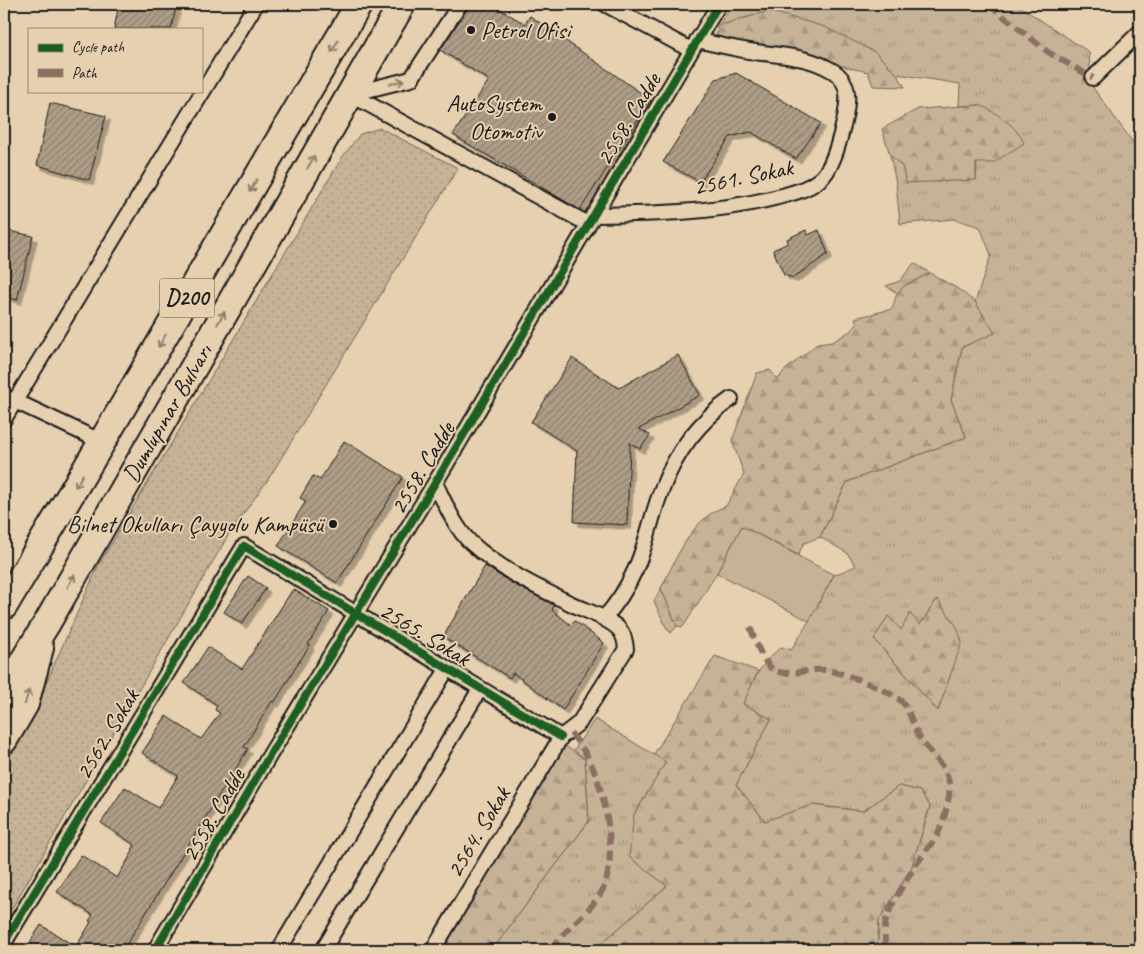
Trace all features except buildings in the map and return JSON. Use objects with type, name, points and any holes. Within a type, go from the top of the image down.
[{"type":"highway","name":"Dumlupınar Bulvarı","points":[[6,599],[102,442],[360,4]]},
{"type":"highway","name":"Dumlupınar Bulvarı","points":[[4,692],[47,623],[402,4]]},
{"type":"highway","points":[[4,740],[25,704],[47,623]]},
{"type":"street","points":[[202,90],[256,4]]},
{"type":"street","points":[[350,94],[411,79],[460,4]]},
{"type":"street","name":"2561. Sokak","points":[[590,220],[727,208],[792,193],[820,180],[826,174],[840,139],[846,109],[847,89],[841,77],[829,69],[804,58],[694,45],[606,4]]},
{"type":"street","name":"2558. Cadde","points":[[155,950],[270,753],[435,483],[719,4]]},
{"type":"street","points":[[1093,78],[1140,32]]},
{"type":"street","points":[[4,419],[9,399],[201,92]]},
{"type":"street","points":[[350,94],[590,220]]},
{"type":"street","points":[[9,399],[102,442]]},
{"type":"street","points":[[604,618],[620,599],[636,569],[662,490],[680,452],[695,431],[716,410],[731,399]]},
{"type":"street","points":[[435,483],[463,533],[481,551],[527,581],[604,618],[619,628],[625,639],[626,649],[579,724],[561,737]]},
{"type":"street","name":"2565. Sokak","points":[[244,546],[561,737]]},
{"type":"street","name":"2562. Sokak","points":[[4,943],[244,546]]},
{"type":"street","points":[[279,950],[447,669]]},
{"type":"street","points":[[323,950],[480,689]]},
{"type":"street","name":"2564. Sokak","points":[[433,950],[561,737]]},
{"type":"green space","points":[[733,4],[1016,4],[1089,52],[1091,85],[1140,152],[1140,950],[877,950],[879,920],[911,869],[930,807],[920,791],[899,786],[863,811],[812,805],[766,822],[736,785],[771,719],[743,704],[754,680],[767,660],[781,647],[791,650],[834,575],[856,566],[847,553],[820,537],[847,482],[966,437],[951,400],[962,347],[994,333],[975,302],[991,255],[980,227],[954,219],[900,224],[896,183],[890,155],[902,166],[976,180],[980,105],[959,106],[960,84],[897,74],[875,52],[769,11],[718,26]],"holes":[[[936,600],[938,711],[874,639],[920,625]]]},
{"type":"green space","points":[[769,11],[825,27],[875,52],[897,74],[905,87],[873,86],[868,72],[716,38],[718,26]]},
{"type":"green space","points":[[980,105],[1011,125],[1024,143],[993,163],[976,163],[976,180],[906,183],[902,166],[890,155],[882,129],[918,109]]},
{"type":"green space","points":[[380,128],[458,168],[269,478],[229,534],[4,922],[4,759],[38,701],[98,566],[341,159],[360,134]]},
{"type":"green space","points":[[914,263],[930,273],[904,286],[897,293],[886,286],[900,281]]},
{"type":"green space","points":[[930,273],[958,289],[975,302],[995,333],[962,347],[951,400],[966,437],[847,482],[820,537],[804,543],[798,555],[742,526],[717,573],[683,627],[677,626],[661,588],[679,552],[694,529],[714,512],[726,506],[744,474],[732,441],[757,373],[770,370],[778,380],[783,372],[817,344],[832,342],[852,330],[857,324],[855,318],[892,309],[897,293],[904,286]]},
{"type":"green space","points":[[742,526],[834,575],[809,621],[717,573]]},
{"type":"green space","points":[[661,588],[677,626],[671,633],[666,627],[654,601]]},
{"type":"green space","points":[[937,599],[957,627],[962,642],[938,711],[874,639],[888,616],[901,630],[910,613],[920,625]]},
{"type":"green space","points":[[715,656],[758,671],[743,704],[771,719],[736,785],[765,821],[812,805],[863,811],[899,786],[920,791],[930,806],[911,869],[879,920],[877,950],[594,950],[667,886],[629,857],[634,815],[666,762],[654,754]]},
{"type":"green space","points":[[595,719],[666,762],[634,815],[667,886],[594,950],[492,950],[589,821],[585,759],[574,750]]},
{"type":"green space","points":[[562,744],[585,759],[589,821],[492,950],[443,950]]},
{"type":"marked path","points":[[988,4],[1048,52],[1093,78]]},
{"type":"marked path","points":[[750,627],[763,658],[776,671],[782,673],[819,670],[832,671],[867,683],[899,699],[907,708],[919,737],[947,775],[950,788],[942,824],[937,836],[899,892],[887,917],[885,925],[886,950]]},
{"type":"marked path","points":[[551,950],[563,934],[598,898],[603,889],[610,861],[606,810],[602,794],[588,757],[569,731]]},
{"type":"cycle path","points":[[155,950],[719,4]]},
{"type":"cycle path","points":[[4,943],[244,546],[561,737]]},
{"type":"place","name":"Petrol Ofisi","points":[[471,30]]},
{"type":"place","name":"AutoSystem Otomotiv","points":[[552,117]]},
{"type":"place","name":"Bilnet Okulları Çayyolu Kampüsü","points":[[333,524]]}]
